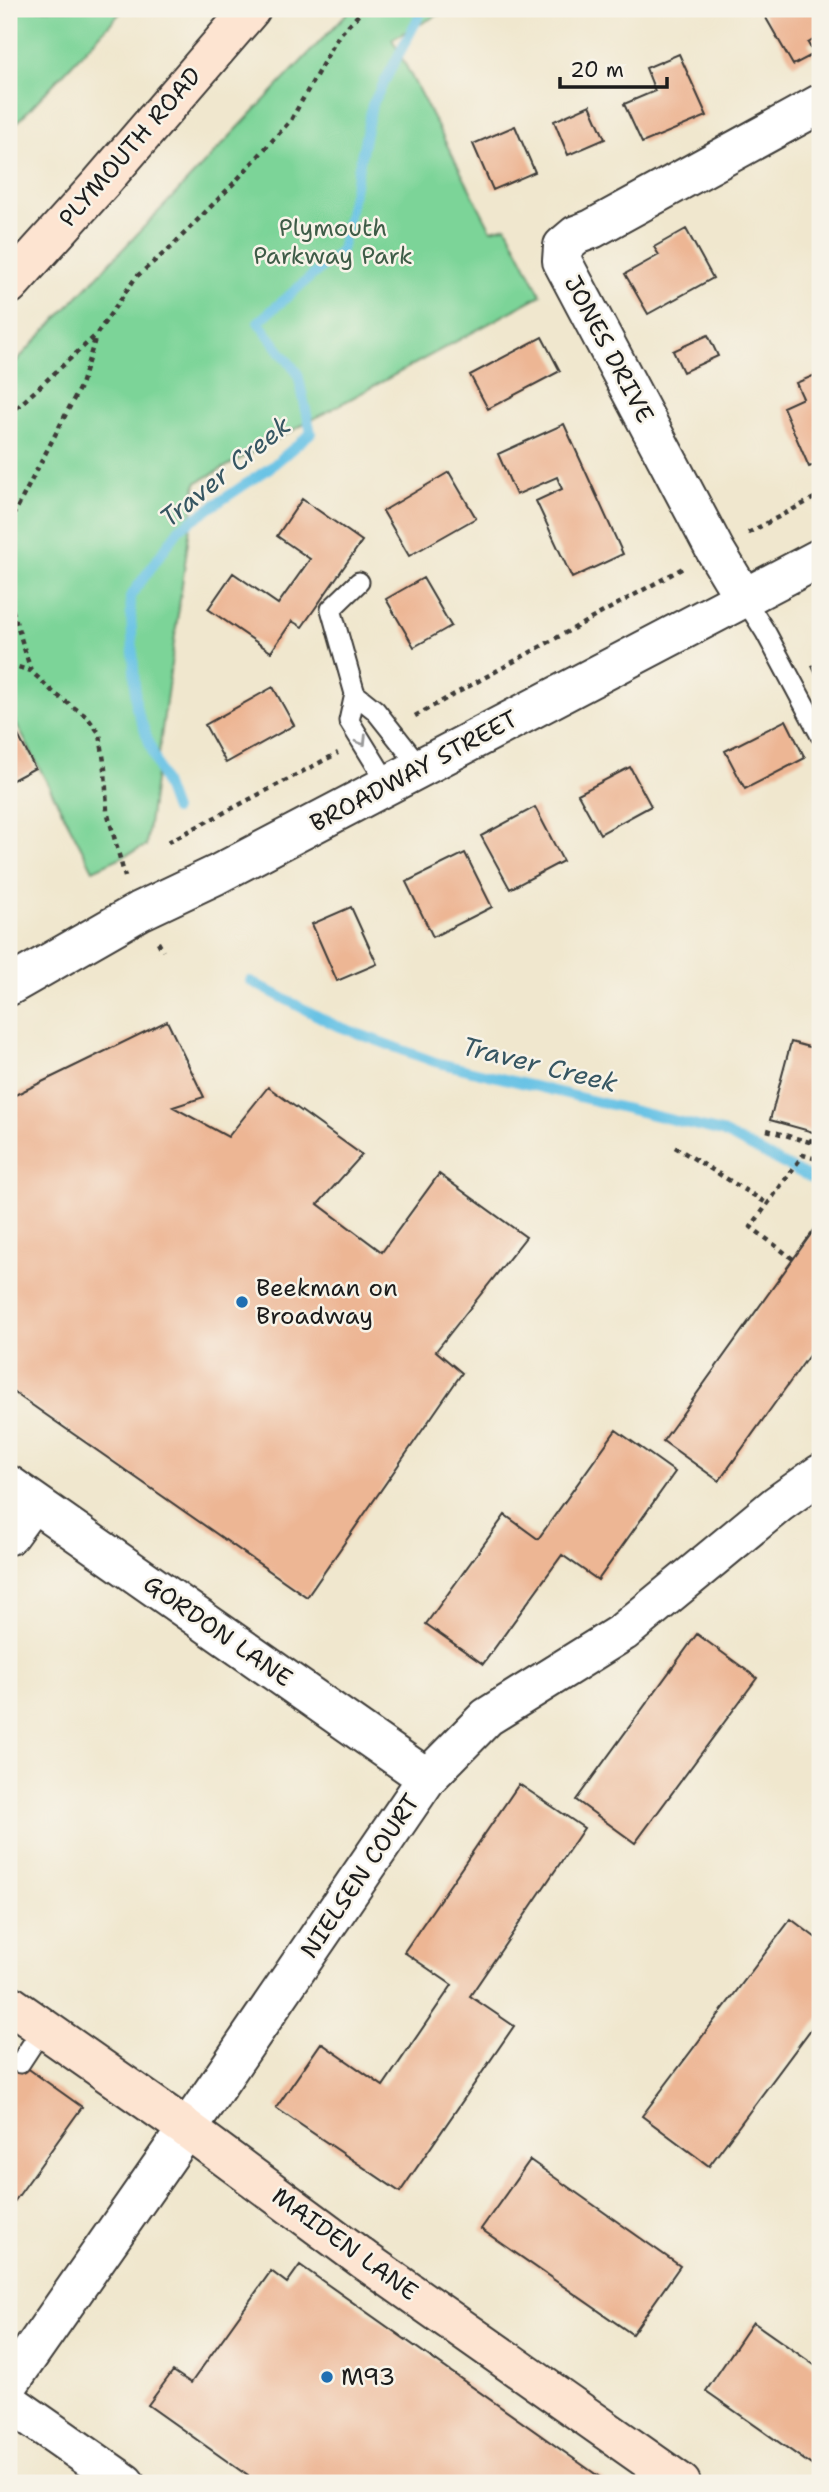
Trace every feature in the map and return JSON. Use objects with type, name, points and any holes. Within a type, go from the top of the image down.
[{"type":"main road","name":"PLYMOUTH ROAD","points":[[9,285],[251,9]]},
{"type":"main road","name":"MAIDEN LANE","points":[[9,2004],[186,2128],[367,2262],[681,2483]]},
{"type":"street","name":"JONES DRIVE","points":[[744,598],[715,550],[562,261],[563,246],[576,236],[820,104]]},
{"type":"street","name":"BROADWAY STREET","points":[[9,986],[140,911],[229,868],[820,558]]},
{"type":"street","name":"NIELSEN COURT","points":[[9,2384],[427,1778],[487,1717],[623,1632],[778,1504],[820,1474]]},
{"type":"street","name":"GORDON LANE","points":[[21,1493],[427,1778]]},
{"type":"street","points":[[9,1535],[21,1493]]},
{"type":"street","points":[[9,2402],[125,2483]]},
{"type":"lane","points":[[359,582],[331,608],[355,694],[349,720],[362,741],[404,776]]},
{"type":"lane","points":[[744,598],[766,633],[820,734]]},
{"type":"lane","points":[[355,694],[375,710],[391,730],[404,776]]},
{"type":"lane","points":[[20,2063],[43,2028]]},
{"type":"path","points":[[9,415],[96,335],[136,277],[171,247],[291,120],[339,36],[364,9]]},
{"type":"path","points":[[9,537],[14,514],[81,385],[96,335]]},
{"type":"path","points":[[747,533],[820,495]]},
{"type":"path","points":[[391,730],[693,562]]},
{"type":"path","points":[[9,590],[10,602],[31,671]]},
{"type":"path","points":[[9,664],[31,671],[54,693],[87,716],[100,734],[107,811],[126,880]]},
{"type":"path","points":[[169,842],[362,741]]},
{"type":"path","points":[[767,1130],[820,1146]]},
{"type":"path","points":[[811,1143],[813,1132]]},
{"type":"path","points":[[675,1147],[768,1204]]},
{"type":"path","points":[[793,1259],[751,1227],[803,1155],[820,1160]]},
{"type":"green space","points":[[9,9],[124,9],[9,131]]},
{"type":"green space","name":"Plymouth Parkway Park","points":[[351,9],[449,9],[392,39],[491,230],[506,226],[541,295],[196,483],[146,846],[93,870],[9,710],[9,369]]},
{"type":"building","points":[[820,9],[820,36],[808,43],[814,54],[793,65],[762,11]]},
{"type":"building","points":[[679,54],[707,116],[642,143],[624,104],[655,91],[646,68]]},
{"type":"building","points":[[590,105],[605,139],[568,155],[554,121]]},
{"type":"building","points":[[515,126],[535,172],[493,190],[473,144]]},
{"type":"building","points":[[686,229],[713,278],[648,314],[625,274],[659,255],[654,247]]},
{"type":"building","points":[[708,335],[718,356],[683,372],[673,351]]},
{"type":"building","points":[[542,337],[560,371],[488,409],[470,375]]},
{"type":"building","points":[[820,373],[820,463],[809,467],[783,407],[803,398],[796,383]]},
{"type":"building","points":[[564,424],[623,554],[572,578],[536,501],[562,489],[557,477],[516,495],[498,454]]},
{"type":"building","points":[[449,472],[476,518],[409,556],[383,511]]},
{"type":"building","points":[[302,499],[362,541],[302,627],[292,621],[271,652],[208,609],[233,573],[278,604],[310,559],[277,536]]},
{"type":"building","points":[[423,578],[451,626],[414,647],[386,599]]},
{"type":"building","points":[[820,662],[820,683],[812,666]]},
{"type":"building","points":[[273,687],[294,725],[226,763],[205,725]]},
{"type":"building","points":[[9,718],[35,768],[9,782]]},
{"type":"building","points":[[786,720],[805,758],[745,789],[725,751]]},
{"type":"building","points":[[630,767],[651,806],[600,834],[578,794]]},
{"type":"building","points":[[535,807],[563,861],[510,889],[481,836]]},
{"type":"building","points":[[465,853],[492,907],[433,937],[406,882]]},
{"type":"building","points":[[351,907],[377,964],[337,981],[312,924]]},
{"type":"building","name":"Beekman on Broadway","points":[[167,1021],[204,1097],[173,1107],[228,1137],[268,1087],[362,1155],[318,1204],[382,1252],[439,1174],[526,1237],[436,1351],[462,1373],[307,1597],[9,1389],[9,1098]]},
{"type":"building","points":[[791,1042],[820,1050],[820,1134],[770,1120]]},
{"type":"building","points":[[819,1223],[820,1340],[719,1481],[663,1441]]},
{"type":"building","points":[[616,1430],[675,1472],[598,1580],[562,1555],[483,1664],[426,1624],[505,1515],[538,1539]]},
{"type":"building","points":[[697,1634],[757,1678],[635,1843],[576,1800]]},
{"type":"building","points":[[519,1784],[584,1828],[470,1996],[514,2026],[400,2192],[276,2108],[321,2043],[383,2086],[452,1985],[404,1952]]},
{"type":"building","points":[[791,1919],[820,1941],[820,2017],[709,2166],[642,2116]]},
{"type":"building","points":[[9,2055],[82,2107],[9,2209]]},
{"type":"building","points":[[530,2160],[680,2266],[632,2334],[481,2229]]},
{"type":"building","name":"M93","points":[[300,2265],[608,2483],[258,2483],[148,2405],[173,2371],[191,2383],[271,2271],[287,2283]]},
{"type":"building","points":[[753,2322],[820,2369],[820,2471],[706,2391]]},
{"type":"waterway","name":"Traver Creek","points":[[174,810],[136,707],[130,597],[179,529],[271,467],[311,433],[298,374],[258,322],[341,251],[372,105],[423,9]]},
{"type":"waterway","name":"Traver Creek","points":[[250,981],[335,1025],[435,1062],[722,1132],[820,1183]]},
{"type":"place","name":"Beekman on Broadway","points":[[242,1302]]},
{"type":"place","name":"M93","points":[[327,2377]]}]
